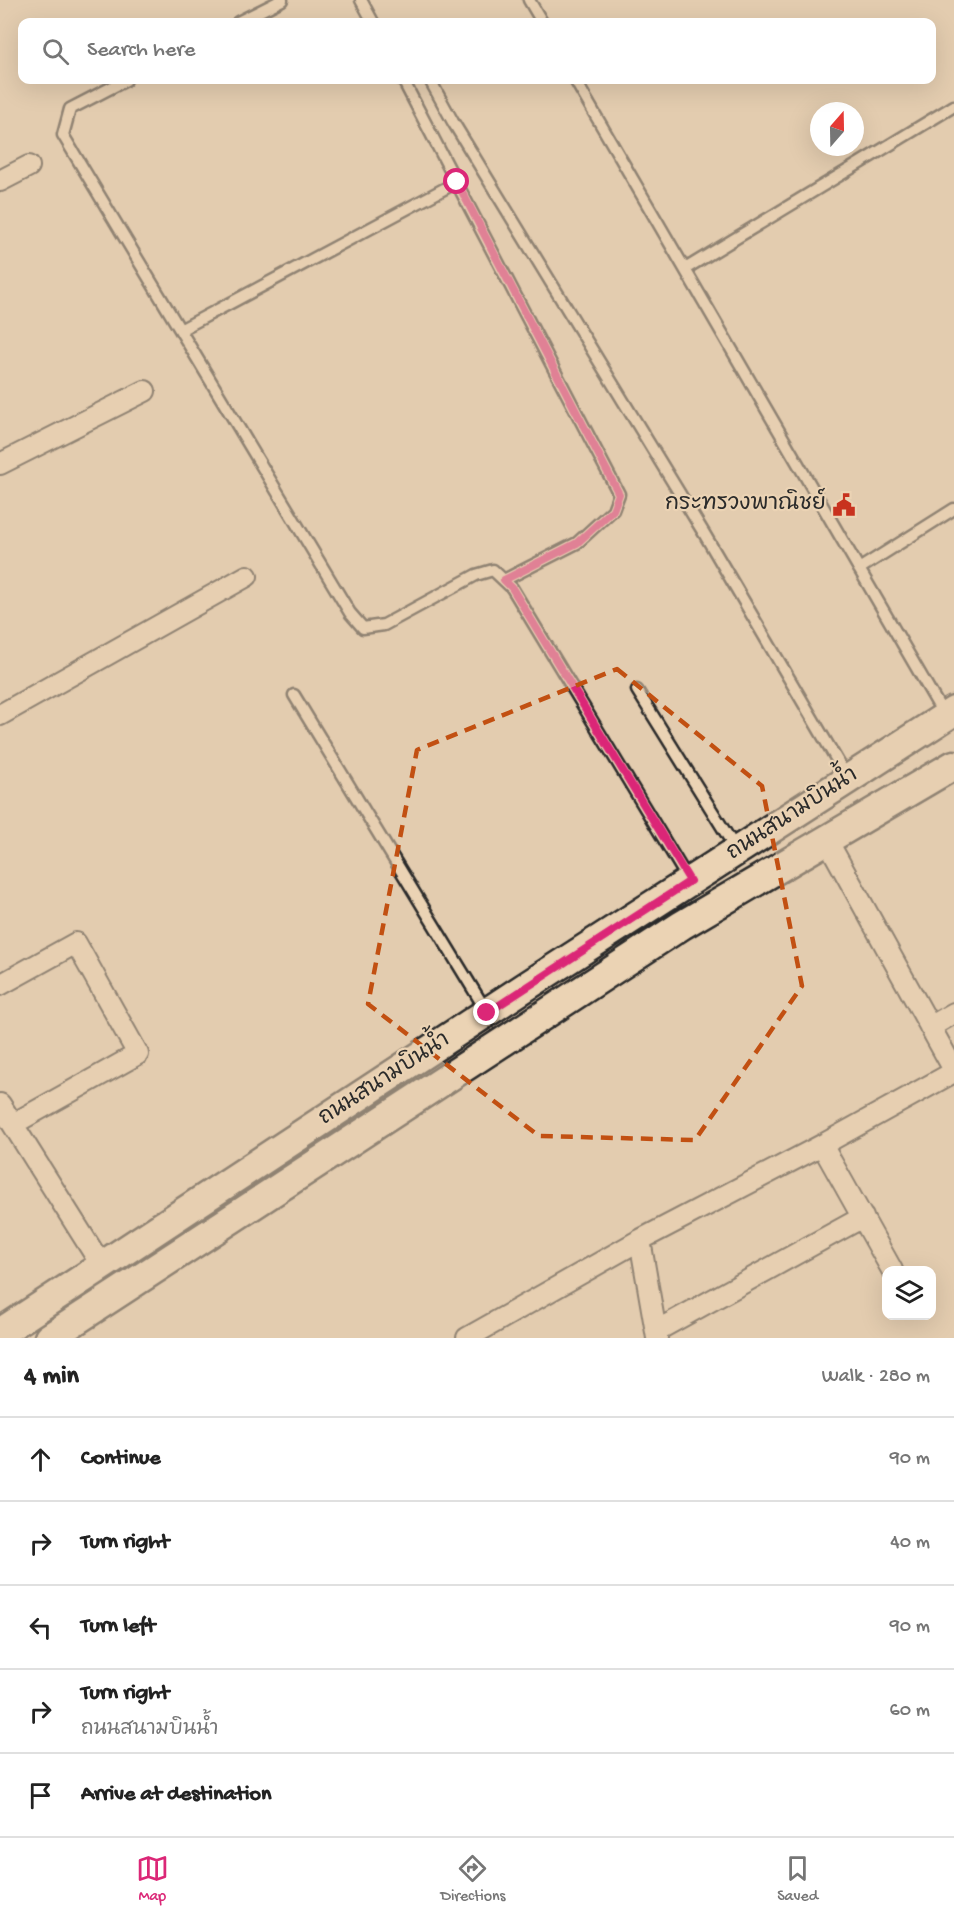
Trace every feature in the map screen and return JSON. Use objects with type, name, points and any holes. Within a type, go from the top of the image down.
[{"type":"main road","name":"ถนนสนามบินน้ำ","points":[[0,1333],[487,1013],[950,714]]},
{"type":"main road","name":"ถนนสนามบินน้ำ","points":[[49,1338],[682,926],[954,765]]},
{"type":"street","points":[[0,181],[29,166]]},
{"type":"street","points":[[0,464],[145,391]]},
{"type":"street","points":[[0,715],[247,576]]},
{"type":"street","points":[[467,1338],[640,1240],[822,1145],[954,1071],[827,840]]},
{"type":"street","points":[[0,986],[76,943],[138,1054],[13,1124]]},
{"type":"street","points":[[930,1027],[954,1013]]},
{"type":"street","points":[[0,1104],[102,1266]]},
{"type":"street","points":[[822,1145],[890,1266]]},
{"type":"street","points":[[640,1240],[657,1334],[863,1217]]},
{"type":"lane","points":[[246,18],[282,0]]},
{"type":"lane","points":[[361,0],[371,18]]},
{"type":"lane","points":[[529,0],[540,18]]},
{"type":"lane","points":[[118,84],[70,109],[63,135],[350,613],[363,628],[384,625],[476,575],[493,570],[512,588],[690,881]]},
{"type":"lane","points":[[405,84],[619,494],[613,510],[577,543],[504,580]]},
{"type":"lane","points":[[432,84],[453,122],[705,535],[848,779]]},
{"type":"lane","points":[[577,84],[859,569],[950,714]]},
{"type":"lane","points":[[685,269],[954,106]]},
{"type":"lane","points":[[180,330],[457,182]]},
{"type":"lane","points":[[859,569],[954,509]]},
{"type":"lane","points":[[637,690],[737,851]]},
{"type":"lane","points":[[294,695],[487,1013]]},
{"type":"highlighted area","points":[[617,669],[762,786],[802,986],[695,1140],[539,1136],[368,1004],[417,750]]},
{"type":"place","name":"กระทรวงพาณิชย์","points":[[844,505]]},
{"type":"route","points":[[457,182],[619,494],[613,510],[577,543],[504,580],[512,588],[690,881],[487,1013]]}]
